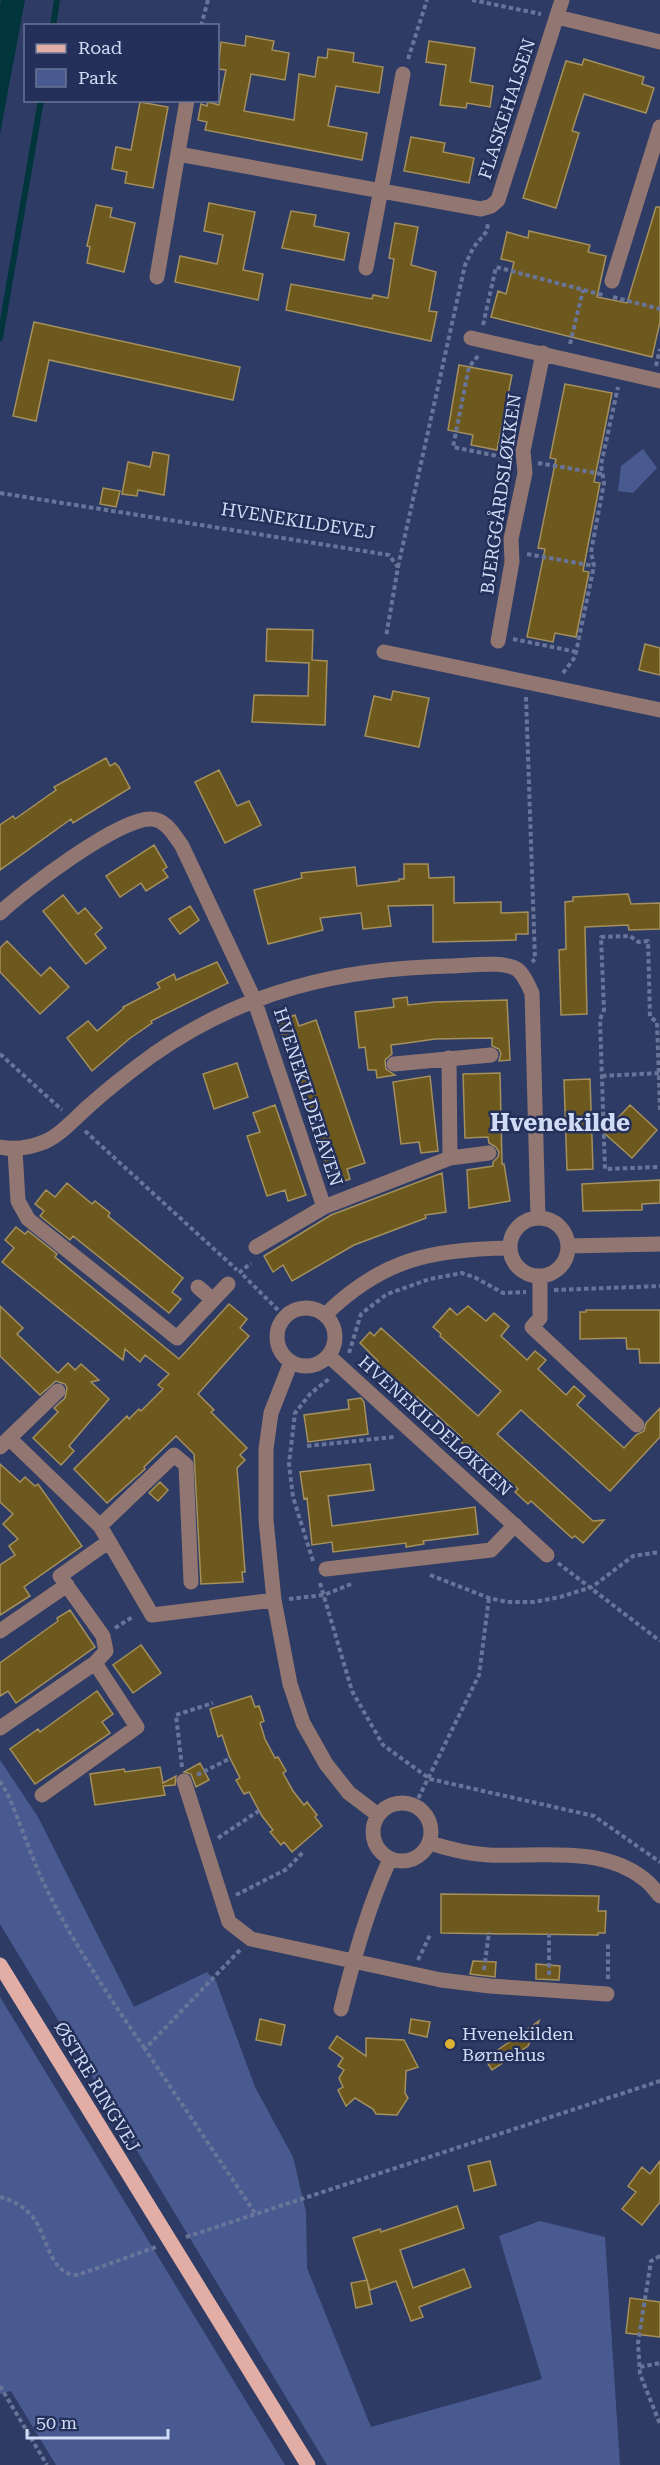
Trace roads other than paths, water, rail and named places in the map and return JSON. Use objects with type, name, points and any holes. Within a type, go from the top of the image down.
[{"type":"main road","name":"ØSTRE RINGVEJ","points":[[0,1965],[161,2230],[308,2465]]},
{"type":"street","name":"FLASKEHALSEN","points":[[178,154],[481,209],[491,206],[498,200],[562,0]]},
{"type":"street","points":[[557,17],[660,42]]},
{"type":"street","points":[[366,268],[403,74]]},
{"type":"street","points":[[157,277],[187,102]]},
{"type":"street","points":[[612,281],[660,127]]},
{"type":"street","points":[[480,340],[660,381]]},
{"type":"street","name":"BJERGGÅRDSLØKKEN","points":[[498,638],[512,562],[511,539],[525,473],[523,451],[543,353]]},
{"type":"street","points":[[384,652],[660,710]]},
{"type":"street","name":"HVENEKILDEHAVEN","points":[[0,913],[20,894],[72,857],[128,825],[151,819],[167,826],[182,846],[254,999],[324,1207]]},
{"type":"street","name":"HVENEKILDEHAVEN","points":[[228,1284],[177,1338],[28,1219],[18,1202],[8,1149],[46,1142],[154,1054],[219,1015],[254,999],[310,982],[372,970],[414,967],[499,965],[517,969],[522,974],[532,993],[538,1217]]},
{"type":"street","points":[[394,1064],[491,1055]]},
{"type":"street","points":[[449,1058],[450,1158]]},
{"type":"street","name":"HVENEKILDEHAVEN","points":[[256,1247],[324,1207],[450,1158],[489,1153]]},
{"type":"street","points":[[540,1284],[557,1270],[567,1255],[568,1246],[567,1237],[556,1222],[538,1217],[520,1224],[510,1238],[509,1248],[515,1265],[540,1284],[540,1318],[532,1327],[637,1425]]},
{"type":"street","points":[[568,1246],[660,1244]]},
{"type":"street","points":[[326,1316],[342,1299],[373,1277],[405,1261],[439,1252],[509,1248]]},
{"type":"street","points":[[198,1287],[213,1300]]},
{"type":"street","points":[[309,1308],[326,1316],[331,1322],[335,1339],[329,1356],[315,1365],[299,1365],[285,1357],[277,1341],[278,1332],[285,1317],[292,1312],[309,1308]]},
{"type":"street","name":"HVENEKILDELØKKEN","points":[[329,1356],[547,1555]]},
{"type":"street","points":[[291,1362],[280,1385],[271,1413],[266,1449],[266,1520],[274,1600],[290,1684],[303,1723],[326,1764],[349,1793],[378,1815]]},
{"type":"street","points":[[58,1391],[4,1443],[100,1526],[152,1615],[274,1600]]},
{"type":"street","points":[[100,1526],[174,1455],[186,1465],[191,1582]]},
{"type":"street","points":[[319,1570],[491,1550],[515,1525]]},
{"type":"street","points":[[0,1728],[95,1663],[106,1651],[103,1636],[60,1576],[108,1542]]},
{"type":"street","points":[[0,1631],[67,1585]]},
{"type":"street","points":[[42,1795],[137,1727],[95,1663]]},
{"type":"street","points":[[184,1781],[229,1922],[251,1939],[411,1974],[482,1985],[607,1994]]},
{"type":"street","points":[[405,1802],[416,1805],[430,1821],[432,1832],[430,1843],[423,1853],[413,1859],[402,1862],[390,1859],[379,1851],[373,1840],[373,1827],[378,1815],[395,1803],[405,1802]]},
{"type":"street","points":[[430,1843],[451,1850],[486,1855],[582,1856],[618,1864],[644,1879],[660,1896]]},
{"type":"street","points":[[341,2009],[353,1961],[378,1886],[390,1859]]},
{"type":"waterway","points":[[53,24],[57,0]]},
{"type":"waterway","points":[[0,338],[41,102]]},
{"type":"place","name":"Hvenekilden Børnehus","points":[[450,2044]]},
{"type":"district","name":"Hvenekilde","points":[[560,1123]]}]
